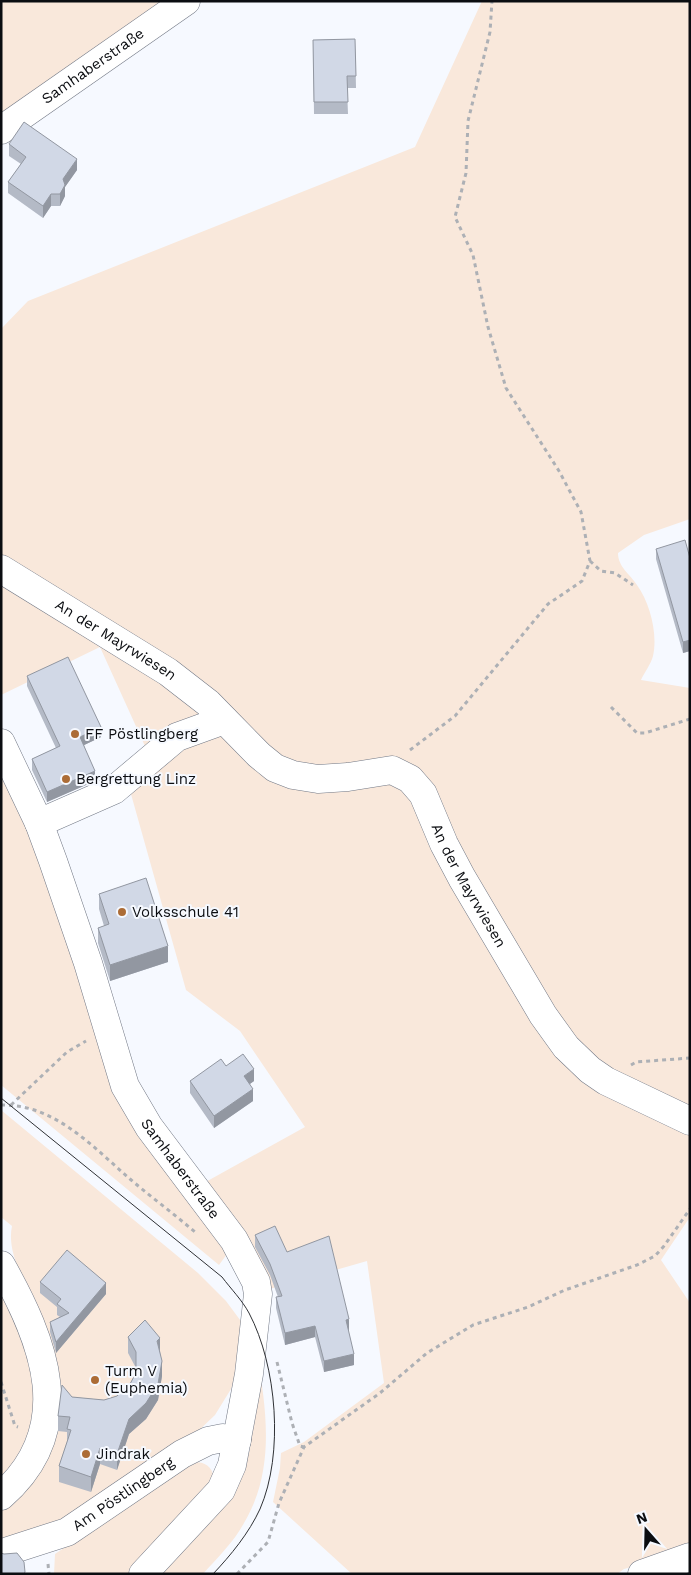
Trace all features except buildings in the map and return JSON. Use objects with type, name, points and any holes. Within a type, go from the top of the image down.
[{"type":"street","name":"Samhaberstraße","points":[[1,130],[186,1]]},
{"type":"street","name":"An der Mayrwiesen","points":[[1,569],[168,672],[200,697],[268,763],[293,775],[334,779],[392,770],[410,779],[423,794],[454,866],[551,1027],[566,1047],[590,1070],[617,1086],[690,1121]]},
{"type":"street","points":[[40,823],[114,790],[177,737],[224,720]]},
{"type":"street","name":"Samhaberstraße","points":[[1,743],[40,823],[88,962],[125,1086],[138,1111],[234,1240],[256,1282],[258,1294],[253,1352],[228,1478],[221,1490],[143,1574]]},
{"type":"street","points":[[1,1265],[40,1345],[46,1375],[47,1407],[42,1436],[34,1458],[17,1483],[1,1496]]},
{"type":"street","name":"Am Pöstlingberg","points":[[8,1551],[67,1532],[182,1454],[208,1441],[223,1438],[237,1440]]},
{"type":"street","points":[[642,1574],[690,1557]]},
{"type":"path","points":[[392,770],[409,751],[455,716],[548,604],[582,581],[590,561],[581,512],[559,471],[506,388],[488,327],[473,255],[455,217],[466,173],[468,121],[490,32],[492,1]]},
{"type":"path","points":[[590,561],[601,572],[615,573],[633,585]]},
{"type":"path","points":[[611,707],[637,733],[649,732],[690,719]]},
{"type":"path","points":[[11,1106],[73,1048],[86,1041],[89,1050],[111,1041]]},
{"type":"path","points":[[617,1086],[629,1066],[636,1062],[690,1058]]},
{"type":"path","points":[[1,1105],[32,1110],[63,1123],[196,1233]]},
{"type":"path","points":[[237,1574],[268,1542],[279,1503],[304,1447],[380,1393],[427,1354],[473,1324],[528,1308],[565,1290],[637,1265],[655,1256],[690,1209]]},
{"type":"path","points":[[276,1358],[292,1423],[300,1446],[304,1447]]},
{"type":"path","points":[[1,1382],[15,1426],[25,1429]]},
{"type":"shaded area","points":[[1,1],[172,1],[1,124]]},
{"type":"shaded area","points":[[482,1],[690,1],[690,519],[644,535],[618,553],[622,566],[642,592],[654,629],[653,656],[641,680],[690,688],[690,1114],[576,1049],[418,777],[303,771],[1,563],[1,329],[28,301],[415,147]]},
{"type":"shaded area","points":[[1,576],[208,710],[149,755],[100,647],[1,695]]},
{"type":"shaded area","points":[[223,733],[266,771],[353,782],[401,784],[534,1010],[690,1129],[690,1217],[661,1260],[690,1303],[690,1545],[657,1560],[624,1569],[617,1574],[352,1574],[273,1502],[281,1453],[304,1442],[384,1383],[367,1261],[266,1290],[202,1184],[305,1127],[240,1031],[186,990],[129,787],[163,755]]},
{"type":"shaded area","points":[[1,764],[11,782],[110,1065],[230,1250],[219,1265],[1,1085]]},
{"type":"shaded area","points":[[1,1110],[198,1273],[226,1301],[246,1328],[241,1359],[231,1389],[215,1415],[192,1437],[79,1513],[1,1546],[1,1508],[45,1449],[23,1280],[12,1247],[12,1226],[1,1217]]},
{"type":"shaded area","points":[[1,1287],[16,1311],[42,1409],[1,1487]]},
{"type":"shaded area","points":[[257,1355],[264,1398],[266,1440],[261,1483],[254,1503],[235,1537],[203,1574],[159,1574],[241,1477],[250,1449]]},
{"type":"shaded area","points":[[194,1462],[207,1465],[212,1470],[214,1478],[133,1574],[54,1574],[55,1554],[186,1465]]},
{"type":"tram line","points":[[1,1098],[222,1277],[249,1313],[266,1358],[271,1384],[274,1410],[272,1463],[268,1487],[256,1518],[239,1543],[213,1574]]},
{"type":"place","name":"FF Pöstlingberg","points":[[75,734]]},
{"type":"place","name":"Bergrettung Linz","points":[[66,779]]},
{"type":"place","name":"Volksschule 41","points":[[122,912]]},
{"type":"place","name":"Turm V (Euphemia)","points":[[95,1380]]},
{"type":"place","name":"Jindrak","points":[[86,1454]]}]
